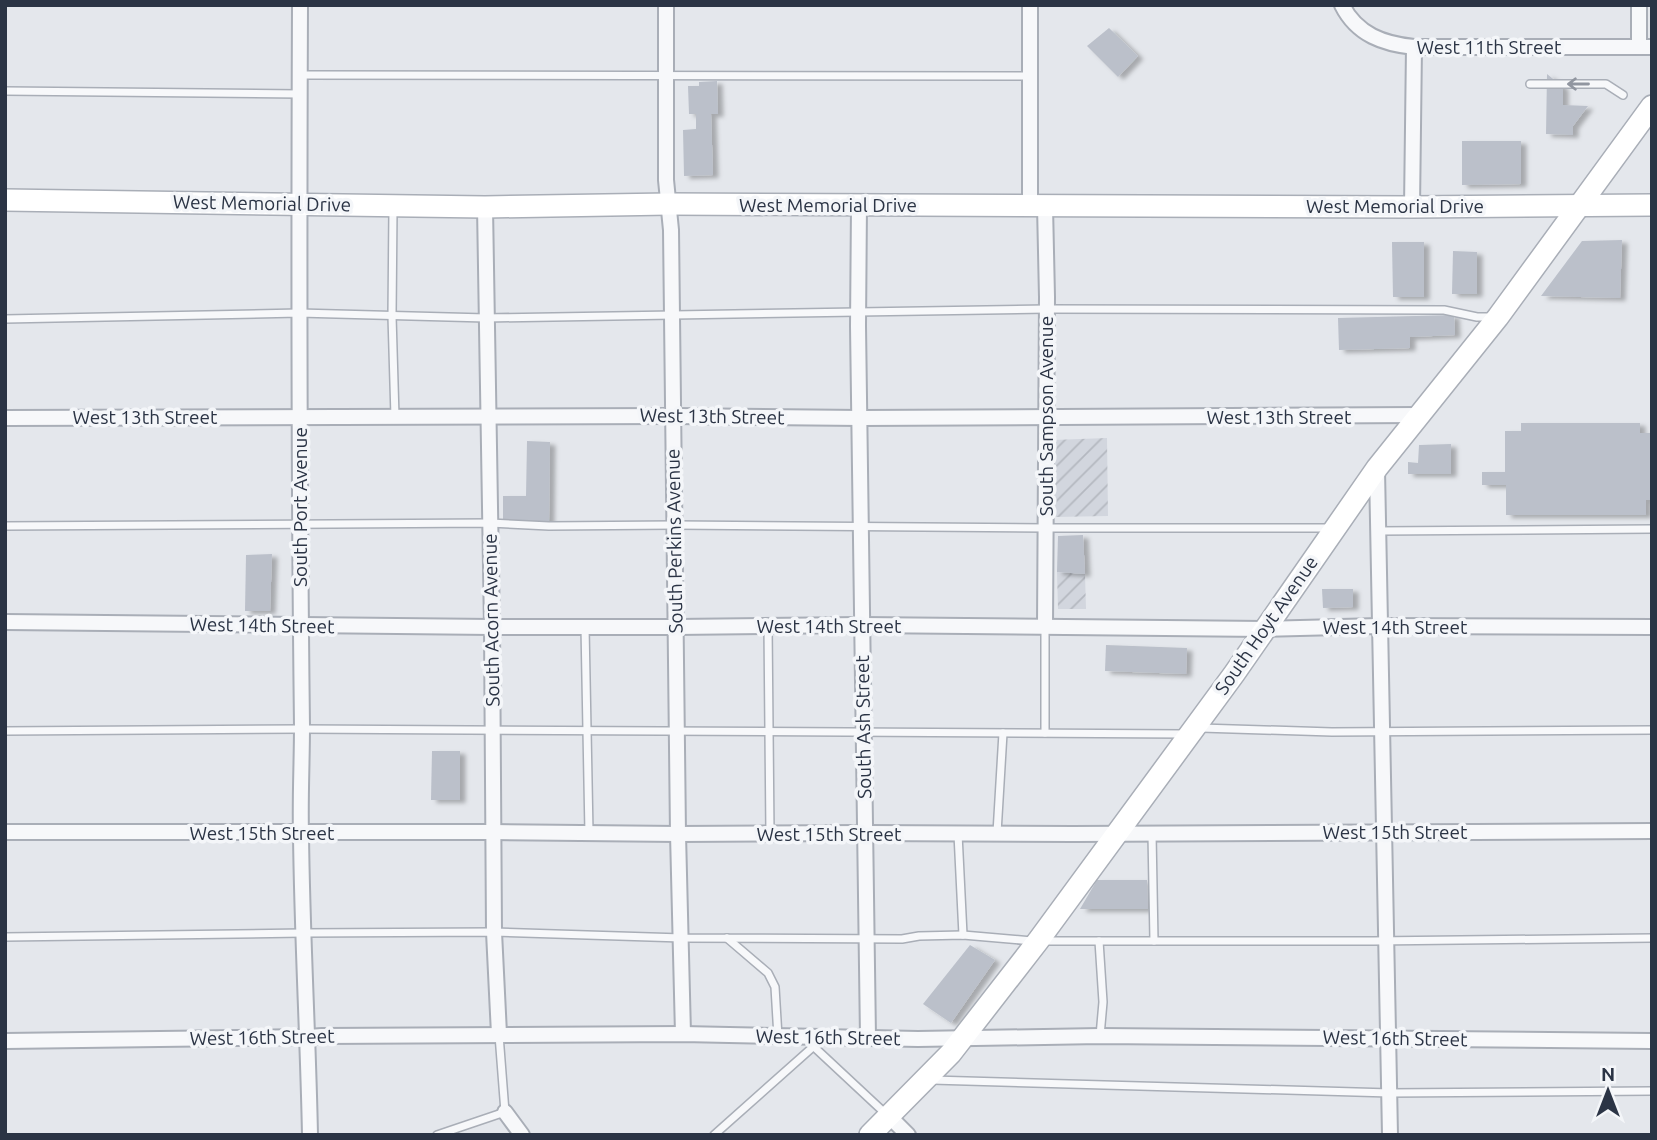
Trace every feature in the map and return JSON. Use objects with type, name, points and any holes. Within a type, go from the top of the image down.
[{"type":"main road","name":"South Hoyt Avenue","points":[[870,1135],[951,1053],[1038,942],[1192,731],[1377,468],[1498,317],[1652,106]]},
{"type":"main road","name":"West Memorial Drive","points":[[5,200],[485,206],[1652,205]]},
{"type":"street","name":"South Port Avenue","points":[[300,5],[301,833],[310,1135]]},
{"type":"street","name":"South Perkins Avenue","points":[[666,5],[666,180],[671,230],[683,1034]]},
{"type":"street","name":"South Sampson Avenue","points":[[1030,5],[1030,76],[1046,309],[1045,626]]},
{"type":"street","name":"West 11th Street","points":[[1342,5],[1361,29],[1378,40],[1393,45],[1645,47]]},
{"type":"street","points":[[1639,5],[1645,47]]},
{"type":"street","points":[[1412,207],[1414,47]]},
{"type":"street","name":"South Ash Street","points":[[859,205],[858,312],[868,1038]]},
{"type":"street","name":"South Acorn Avenue","points":[[485,206],[492,627],[492,832],[499,1034]]},
{"type":"street","name":"West 13th Street","points":[[5,418],[673,415],[1046,418],[1420,415]]},
{"type":"street","points":[[1377,468],[1390,1135]]},
{"type":"street","name":"West 14th Street","points":[[5,622],[492,627],[1652,627]]},
{"type":"street","name":"West 15th Street","points":[[5,832],[996,834],[1652,831]]},
{"type":"street","name":"West 16th Street","points":[[5,1041],[499,1034],[683,1034],[778,1037],[818,1042],[868,1038],[1100,1036],[1652,1041]]},
{"type":"street","points":[[505,1112],[522,1135]]},
{"type":"street","points":[[889,1116],[908,1135]]},
{"type":"lane","points":[[300,75],[1030,76]]},
{"type":"lane","points":[[1531,84],[1606,85],[1623,95]]},
{"type":"lane","points":[[5,91],[300,94]]},
{"type":"lane","points":[[393,205],[395,417]]},
{"type":"lane","points":[[5,319],[299,313],[486,318],[1046,309],[1444,310],[1477,317],[1498,317]]},
{"type":"lane","points":[[5,526],[490,523],[548,526],[1334,528]]},
{"type":"lane","points":[[1379,531],[1652,529]]},
{"type":"lane","points":[[768,626],[770,834]]},
{"type":"lane","points":[[1045,626],[1045,733]]},
{"type":"lane","points":[[585,627],[589,833]]},
{"type":"lane","points":[[5,731],[302,729],[1045,733],[1652,730]]},
{"type":"lane","points":[[996,834],[1003,733]]},
{"type":"lane","points":[[958,833],[963,935]]},
{"type":"lane","points":[[1152,833],[1154,941]]},
{"type":"lane","points":[[5,937],[494,932],[681,938],[902,939],[963,935],[1038,942],[1099,942],[1652,937]]},
{"type":"lane","points":[[726,938],[768,973],[775,987],[778,1037]]},
{"type":"lane","points":[[1099,942],[1102,1002],[1100,1036]]},
{"type":"lane","points":[[437,1135],[505,1112],[499,1034]]},
{"type":"lane","points":[[714,1135],[818,1042],[889,1116]]},
{"type":"lane","points":[[924,1080],[1390,1093],[1652,1091]]},
{"type":"shaded area","points":[[1107,438],[1108,516],[1055,517],[1053,440]]},
{"type":"shaded area","points":[[1057,572],[1085,574],[1086,609],[1058,609]]},
{"type":"building","points":[[1109,28],[1138,56],[1118,77],[1087,46]]},
{"type":"building","points":[[1547,74],[1563,87],[1563,105],[1588,106],[1573,126],[1573,135],[1546,134]]},
{"type":"building","points":[[717,81],[718,114],[711,114],[713,175],[684,176],[683,130],[696,129],[696,114],[689,114],[688,86]]},
{"type":"building","points":[[1462,141],[1521,141],[1521,184],[1462,185]]},
{"type":"building","points":[[1622,240],[1620,298],[1541,296],[1582,241]]},
{"type":"building","points":[[1392,242],[1424,242],[1424,297],[1393,297]]},
{"type":"building","points":[[1453,251],[1477,252],[1477,294],[1452,294]]},
{"type":"building","points":[[1454,315],[1455,335],[1410,337],[1410,348],[1339,350],[1338,318]]},
{"type":"building","points":[[1521,423],[1640,423],[1640,433],[1652,433],[1652,500],[1646,500],[1646,515],[1506,515],[1506,485],[1482,485],[1482,472],[1505,472],[1505,431],[1521,431]]},
{"type":"building","points":[[527,441],[550,442],[549,522],[503,521],[503,496],[526,496]]},
{"type":"building","points":[[1451,444],[1451,474],[1408,474],[1408,462],[1418,463],[1419,445]]},
{"type":"building","points":[[1083,535],[1085,574],[1057,572],[1058,536]]},
{"type":"building","points":[[272,554],[270,611],[245,611],[246,555]]},
{"type":"building","points":[[1322,589],[1353,589],[1353,607],[1323,608]]},
{"type":"building","points":[[1106,645],[1187,648],[1186,674],[1105,671]]},
{"type":"building","points":[[432,751],[460,751],[460,800],[431,800]]},
{"type":"building","points":[[1097,880],[1147,880],[1148,909],[1080,909]]},
{"type":"building","points":[[970,945],[995,960],[951,1023],[923,1004]]}]
